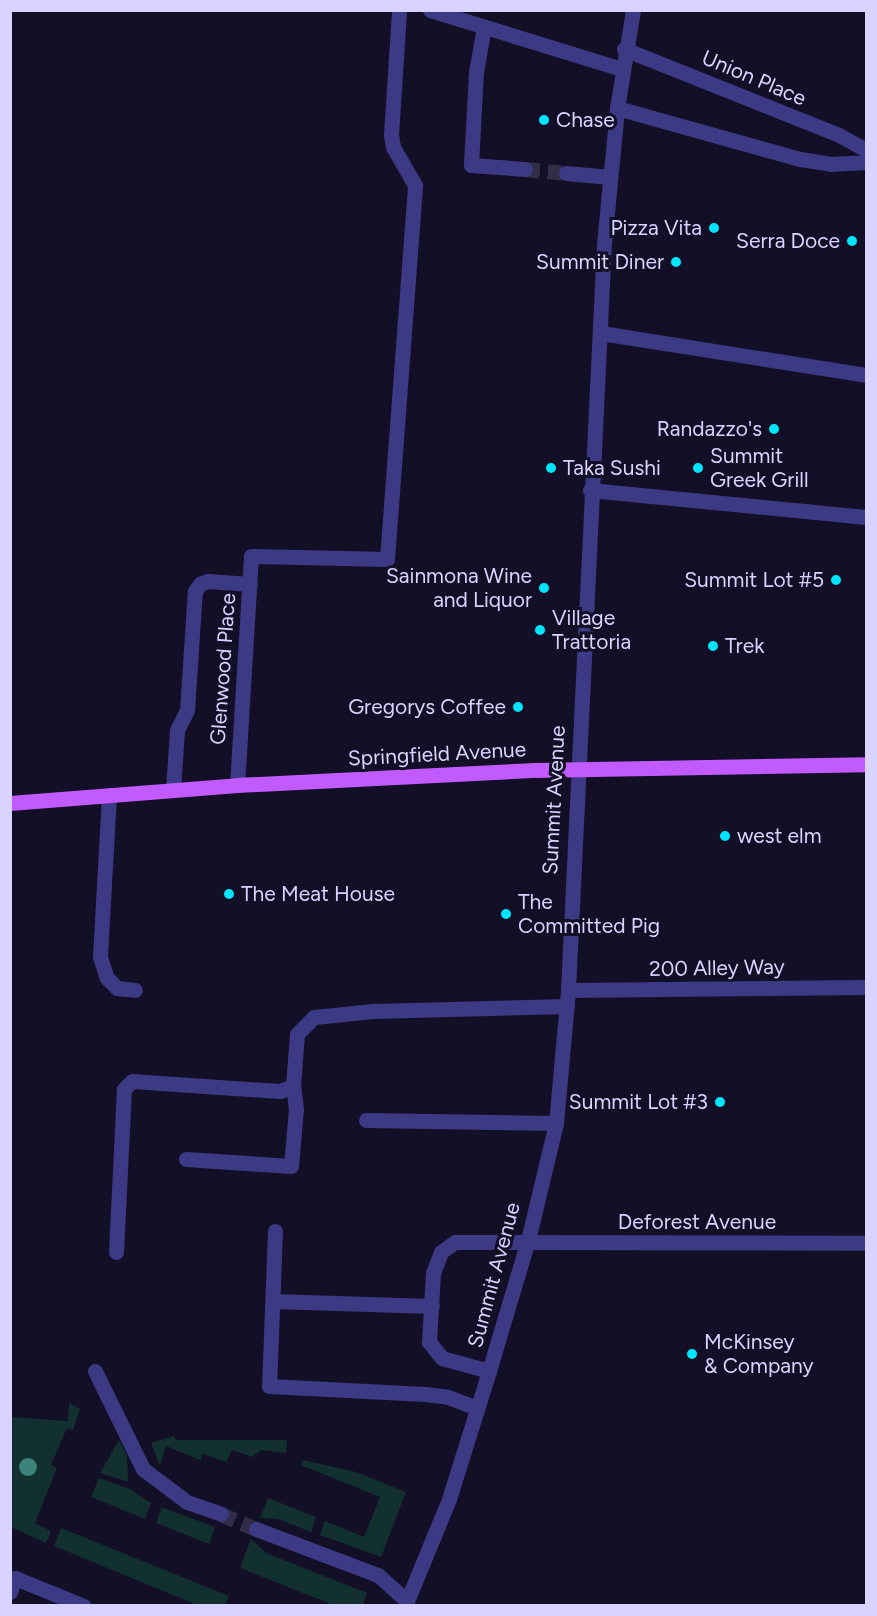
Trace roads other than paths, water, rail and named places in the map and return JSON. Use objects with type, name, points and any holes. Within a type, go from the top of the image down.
[{"type":"main road","name":"Springfield Avenue","points":[[10,803],[237,785],[577,769],[867,764]]},
{"type":"street","name":"Glenwood Place","points":[[237,785],[251,556],[387,559],[415,185],[393,147],[391,135],[399,10]]},
{"type":"street","points":[[430,10],[456,14],[484,27],[622,69]]},
{"type":"street","name":"Summit Avenue","points":[[406,1603],[449,1499],[489,1371],[528,1240],[556,1123],[567,998],[590,490],[610,177],[624,48],[633,10]]},
{"type":"street","points":[[484,27],[476,72],[471,165],[525,169]]},
{"type":"street","name":"Union Place","points":[[624,48],[839,135],[867,150]]},
{"type":"street","points":[[616,108],[800,159],[830,164],[867,162]]},
{"type":"street","points":[[566,173],[610,177]]},
{"type":"street","points":[[601,333],[867,375]]},
{"type":"street","points":[[590,490],[867,517]]},
{"type":"street","points":[[173,790],[177,730],[183,721],[195,591],[200,584],[208,581],[250,584]]},
{"type":"street","points":[[109,795],[100,957],[107,978],[117,988],[135,990]]},
{"type":"street","name":"200 Alley Way","points":[[186,1159],[291,1166],[296,1109],[293,1086],[297,1034],[314,1017],[567,998],[867,987]]},
{"type":"street","points":[[116,1252],[124,1089],[132,1081],[280,1091],[293,1086]]},
{"type":"street","points":[[366,1119],[556,1123]]},
{"type":"street","points":[[275,1231],[269,1386],[425,1394],[447,1397],[477,1408]]},
{"type":"street","name":"Deforest Avenue","points":[[489,1371],[442,1358],[429,1342],[433,1273],[441,1252],[455,1242],[528,1240],[867,1243]]},
{"type":"street","points":[[273,1301],[432,1306]]},
{"type":"street","points":[[95,1371],[142,1469],[187,1502],[221,1514]]},
{"type":"street","points":[[256,1529],[378,1575],[406,1603]]},
{"type":"street","points":[[10,1592],[15,1578],[84,1605]]},
{"type":"tunnel","points":[[525,169],[566,173]]},
{"type":"tunnel","points":[[221,1514],[256,1529]]},
{"type":"place","name":"Chase","points":[[544,120]]},
{"type":"place","name":"Pizza Vita","points":[[714,228]]},
{"type":"place","name":"Serra Doce","points":[[852,241]]},
{"type":"place","name":"Summit Diner","points":[[676,262]]},
{"type":"place","name":"Randazzo's","points":[[774,429]]},
{"type":"place","name":"Taka Sushi","points":[[551,468]]},
{"type":"place","name":"Summit Greek Grill","points":[[698,468]]},
{"type":"place","name":"Summit Lot #5","points":[[836,580]]},
{"type":"place","name":"Sainmona Wine and Liquor","points":[[544,588]]},
{"type":"place","name":"Village Trattoria","points":[[540,630]]},
{"type":"place","name":"Trek","points":[[713,646]]},
{"type":"place","name":"Gregorys Coffee","points":[[518,707]]},
{"type":"place","name":"west elm","points":[[725,836]]},
{"type":"place","name":"The Meat House","points":[[229,894]]},
{"type":"place","name":"The Committed Pig","points":[[506,914]]},
{"type":"place","name":"Summit Lot #3","points":[[720,1102]]},
{"type":"place","name":"McKinsey & Company","points":[[692,1354]]}]
